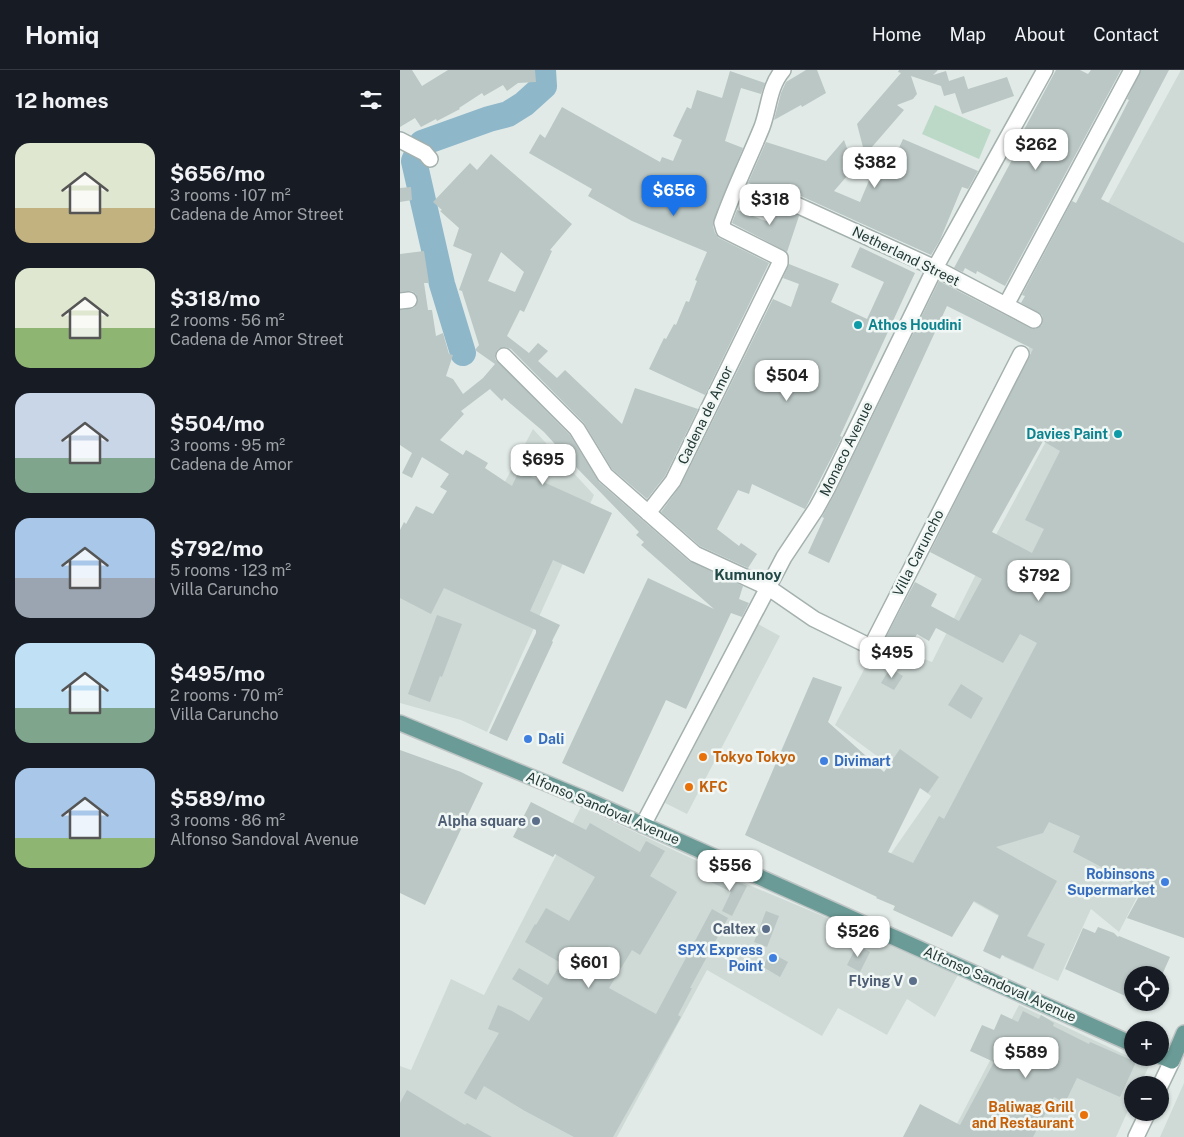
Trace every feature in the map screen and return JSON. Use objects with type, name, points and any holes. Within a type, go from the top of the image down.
[{"type":"main road","name":"Alfonso Sandoval Avenue","points":[[400,723],[643,824],[1124,1040]]},
{"type":"main road","points":[[1169,1054],[1184,1033]]},
{"type":"street","name":"Cadena de Amor","points":[[648,513],[673,481],[776,272],[780,259],[727,232],[722,226],[725,214],[764,119],[772,87],[783,70]]},
{"type":"street","name":"Monaco Avenue","points":[[643,824],[784,557],[827,489],[935,268],[1045,70]]},
{"type":"street","points":[[1006,305],[1132,70]]},
{"type":"street","name":"Netherland Street","points":[[777,196],[935,268],[1034,320]]},
{"type":"street","name":"Villa Caruncho","points":[[769,588],[814,620],[871,647],[1021,354]]},
{"type":"street","points":[[504,356],[578,429],[605,475],[648,513],[695,554],[769,588]]},
{"type":"street","points":[[1136,1137],[1144,1121]]},
{"type":"shaded area","points":[[1181,70],[1184,70],[1184,806],[1119,932],[1091,909],[1058,981],[1004,957],[1018,927],[890,855],[931,796],[835,725],[879,641],[932,662],[991,544],[1080,378],[1027,351]]},
{"type":"shaded area","points":[[533,429],[594,495],[487,732],[461,720],[400,703],[400,532],[461,564]]},
{"type":"shaded area","points":[[758,624],[780,636],[687,814],[665,803]]},
{"type":"shaded area","points":[[581,807],[751,886],[959,973],[935,1017],[907,999],[887,1035],[838,1008],[822,1036],[707,970],[617,1137],[400,1137],[400,1066],[411,1070],[451,979],[484,995]]},
{"type":"shaded area","points":[[1019,1005],[1124,1054],[1124,1066],[1149,1066],[1144,1076],[1124,1076],[1124,1120],[1116,1137],[950,1137]]},
{"type":"shaded area","points":[[1184,1083],[1184,1137],[1160,1137],[1167,1121],[1169,1121],[1169,1117]]},
{"type":"green space","points":[[935,105],[991,130],[979,159],[922,134]]},
{"type":"building","points":[[400,70],[412,70],[422,86],[448,70],[535,70],[536,82],[518,83],[507,91],[503,85],[484,96],[482,93],[460,109],[437,121],[436,119],[421,127],[415,118],[400,127]]},
{"type":"building","points":[[806,70],[817,70],[826,93],[774,120],[786,82]]},
{"type":"building","points":[[899,70],[938,70],[933,75],[946,71],[949,81],[964,76],[968,89],[1007,77],[1014,96],[962,114],[955,93],[944,96],[941,86],[911,76],[917,94],[913,99],[897,105],[904,110],[865,155],[857,124],[901,73],[898,72]]},
{"type":"building","points":[[1056,70],[1080,70],[1088,74],[1091,70],[1121,70],[1005,286],[977,271],[976,274],[965,268],[963,272],[954,268],[1013,158],[1010,156]]},
{"type":"building","points":[[1141,70],[1169,70],[1101,199],[1184,243],[1184,938],[1127,918],[1143,889],[1073,852],[1080,836],[1049,822],[1043,833],[996,847],[1057,881],[1027,936],[1045,944],[1033,969],[1002,955],[1000,959],[983,951],[999,915],[974,901],[952,937],[893,910],[895,906],[877,897],[745,835],[813,677],[842,687],[828,722],[884,772],[900,749],[939,777],[928,793],[920,788],[888,852],[913,863],[939,816],[944,819],[1037,643],[1020,634],[1003,663],[936,628],[929,641],[917,634],[909,649],[886,637],[915,582],[937,594],[931,606],[959,621],[982,579],[930,552],[1033,349],[947,306],[829,563],[808,553],[824,518],[822,517],[939,281],[1030,328],[1035,329],[1042,325],[1042,315],[1021,303],[1025,296],[1022,295],[1072,201],[1076,203],[1129,100],[1127,99]],"holes":[[[1043,441],[1060,451],[1025,520],[1044,529],[1032,553],[992,532]]]},
{"type":"building","points":[[730,71],[765,83],[761,94],[741,88],[725,141],[743,148],[718,208],[713,226],[719,238],[769,263],[705,395],[649,369],[664,338],[666,339],[674,324],[676,325],[686,301],[689,302],[697,281],[695,280],[707,252],[632,221],[588,196],[592,189],[529,153],[540,134],[545,138],[562,107],[660,162],[662,157],[673,161],[682,140],[673,136],[687,107],[691,109],[697,90],[722,98]]},
{"type":"building","points":[[903,139],[978,171],[968,189],[962,187],[940,240],[931,255],[781,187],[770,190],[748,183],[766,142],[826,161],[844,140],[854,168],[834,191],[860,202],[873,171],[886,177]]},
{"type":"building","points":[[491,154],[572,224],[550,250],[552,251],[524,312],[520,310],[507,336],[529,353],[538,343],[548,351],[538,361],[557,378],[565,370],[622,424],[635,388],[698,409],[665,476],[647,499],[612,469],[584,423],[511,349],[506,347],[498,349],[495,359],[570,435],[599,482],[689,561],[743,586],[739,599],[749,603],[742,617],[731,613],[686,709],[666,700],[623,792],[562,763],[648,578],[714,609],[641,545],[644,542],[636,535],[639,532],[544,432],[504,398],[502,401],[490,389],[461,411],[464,414],[440,440],[463,455],[466,450],[488,463],[485,468],[512,486],[519,471],[612,513],[584,574],[553,560],[530,611],[560,625],[507,741],[489,733],[536,630],[444,588],[431,614],[400,598],[400,530],[404,522],[406,524],[416,506],[433,514],[447,491],[440,487],[449,474],[422,457],[412,478],[402,473],[412,453],[400,445],[400,310],[414,308],[418,299],[412,291],[400,292],[400,254],[424,251],[429,283],[424,283],[428,310],[432,310],[436,336],[443,333],[449,354],[453,355],[446,376],[453,379],[463,394],[483,378],[495,364],[475,350],[479,345],[462,291],[459,290],[472,254],[453,246],[459,228],[433,202],[470,163],[477,170]],"holes":[[[501,252],[524,272],[515,292],[488,281]]]},
{"type":"building","points":[[411,187],[412,200],[400,202],[400,188]]},
{"type":"building","points":[[773,204],[799,216],[787,252],[732,223],[737,210],[766,221]]},
{"type":"building","points":[[860,247],[915,273],[840,436],[842,437],[805,509],[752,484],[749,494],[738,490],[717,529],[739,546],[741,543],[757,554],[748,568],[700,546],[661,512],[681,485],[773,299],[791,307],[799,284],[783,278],[789,264],[839,284],[831,302],[867,319],[884,282],[851,267]]},
{"type":"building","points":[[437,615],[462,624],[442,677],[440,676],[430,702],[408,694]]},
{"type":"building","points":[[890,668],[903,676],[894,690],[881,683]]},
{"type":"building","points":[[961,684],[983,698],[971,719],[948,705]]},
{"type":"building","points":[[400,750],[461,772],[483,783],[425,905],[400,893]]},
{"type":"building","points":[[531,802],[586,830],[590,823],[640,852],[646,841],[665,851],[650,876],[677,892],[640,955],[632,950],[609,988],[656,1014],[712,909],[728,918],[690,988],[692,988],[678,1015],[681,1017],[613,1137],[574,1137],[525,1111],[484,1086],[476,1100],[464,1093],[499,1033],[488,1029],[498,1005],[529,1021],[543,998],[512,979],[519,968],[548,985],[561,963],[525,942],[535,924],[546,908],[569,921],[595,877],[555,854],[553,857],[513,837]]},
{"type":"building","points":[[717,872],[747,886],[732,916],[722,911],[731,892],[711,882]]},
{"type":"building","name":"Caltex","points":[[766,911],[779,916],[767,947],[754,942]]},
{"type":"building","points":[[1098,927],[1114,933],[1118,937],[1170,957],[1166,966],[1124,966],[1124,995],[1065,969],[1083,928],[1095,933]]},
{"type":"building","points":[[857,945],[870,952],[860,972],[847,965]]},
{"type":"building","points":[[770,952],[788,962],[780,977],[763,967]]},
{"type":"building","points":[[1023,1011],[1039,1019],[1041,1015],[1054,1023],[1053,1026],[1089,1044],[1090,1042],[1124,1057],[1124,1066],[1134,1066],[1130,1076],[1124,1076],[1124,1088],[1120,1097],[1077,1078],[1065,1103],[1054,1097],[1033,1137],[903,1137],[920,1104],[960,1125],[994,1062],[970,1051],[982,1025],[994,1030],[1001,1014],[1018,1022]]},
{"type":"building","points":[[407,1090],[465,1125],[467,1123],[492,1137],[400,1137],[400,1103]]},
{"type":"waterway","points":[[463,353],[442,284],[414,161],[422,143],[508,114],[524,104],[544,86],[543,70]]},
{"type":"place","name":"Athos Houdini","points":[[858,325]]},
{"type":"place","name":"Davies Paint","points":[[1118,434]]},
{"type":"place","name":"Dali","points":[[528,739]]},
{"type":"place","name":"Tokyo Tokyo","points":[[703,757]]},
{"type":"place","name":"Divimart","points":[[824,761]]},
{"type":"place","name":"KFC","points":[[689,787]]},
{"type":"place","name":"Alpha square","points":[[536,821]]},
{"type":"place","name":"Robinsons Supermarket","points":[[1165,882]]},
{"type":"place","name":"Caltex","points":[[766,929]]},
{"type":"place","name":"SPX Express Point","points":[[773,958]]},
{"type":"place","name":"Flying V","points":[[913,981]]},
{"type":"place","name":"Baliwag Grill and Restaurant","points":[[1084,1115]]},
{"type":"district","name":"Kumunoy","points":[[748,575]]}]
